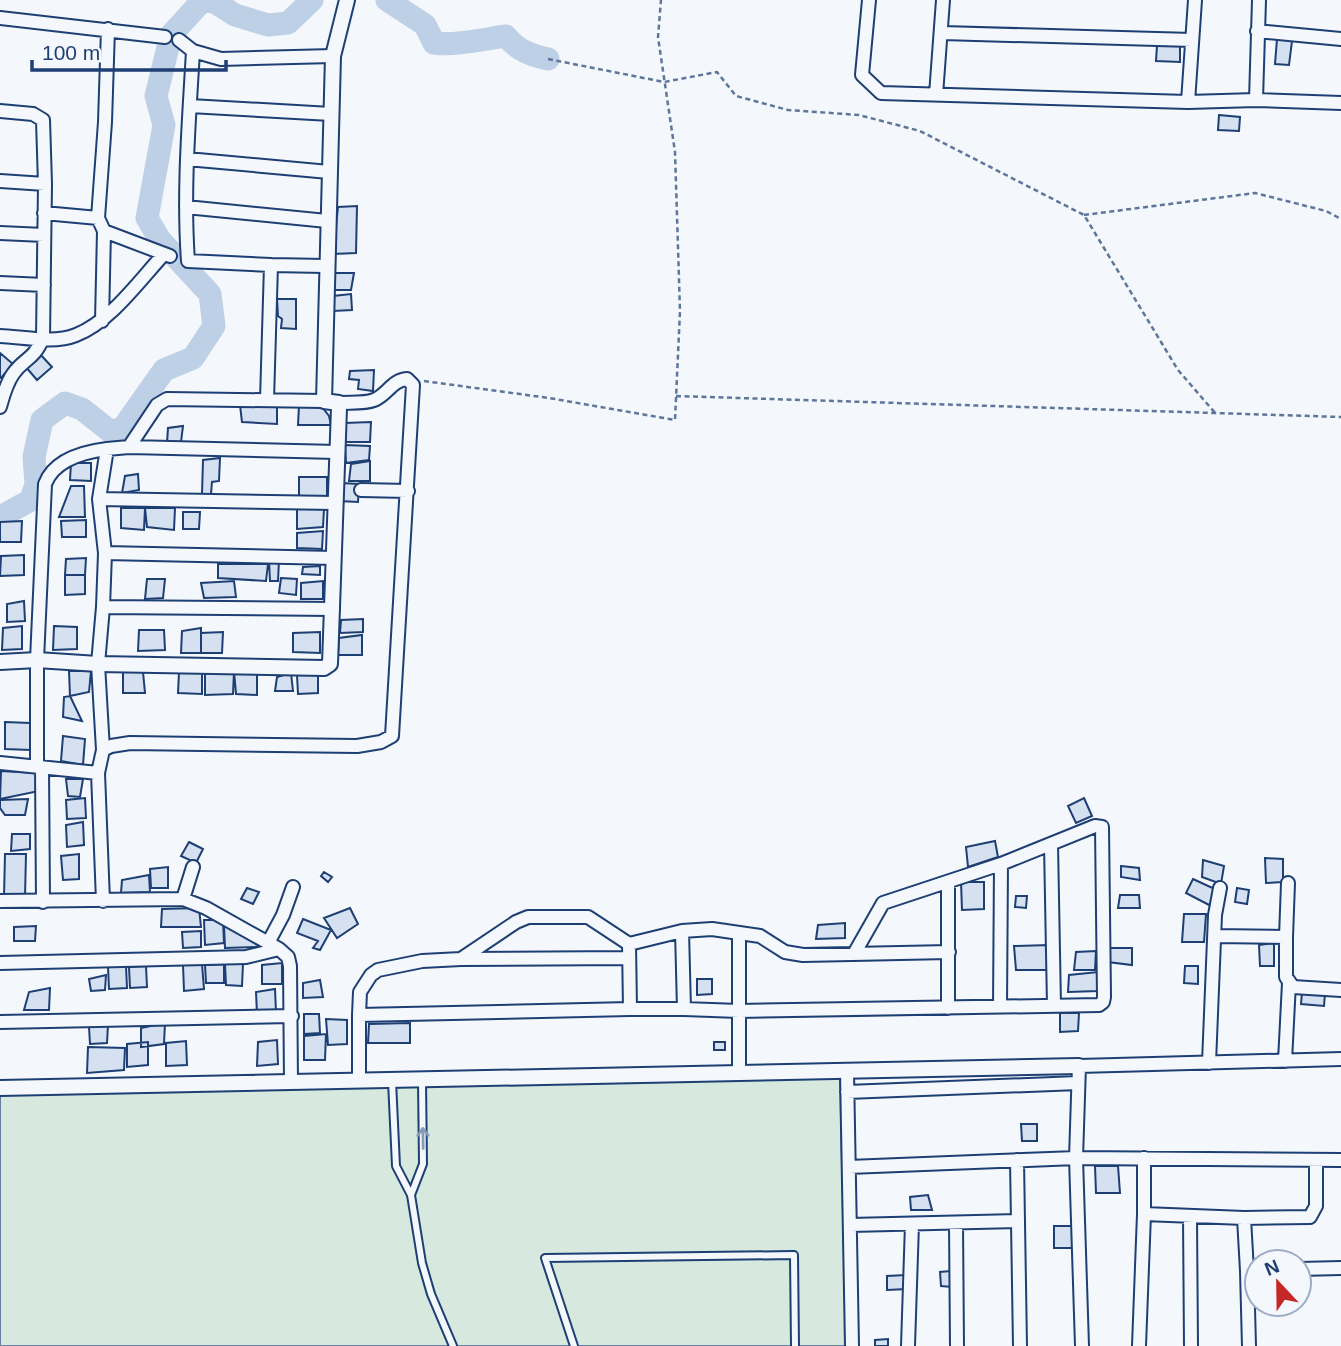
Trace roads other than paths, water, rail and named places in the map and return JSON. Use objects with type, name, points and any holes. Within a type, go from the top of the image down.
[{"type":"street","points":[[0,662],[37,660],[98,664],[324,668],[330,664],[337,452],[331,402],[327,221],[333,56],[347,0]]},
{"type":"street","points":[[869,0],[862,75],[881,93],[1188,102],[1256,100],[1341,103]]},
{"type":"street","points":[[936,95],[943,0]]},
{"type":"street","points":[[1188,102],[1195,0]]},
{"type":"street","points":[[1256,100],[1259,0]]},
{"type":"street","points":[[0,18],[165,37]]},
{"type":"street","points":[[102,321],[104,231],[98,218],[108,30]]},
{"type":"street","points":[[1257,31],[1341,39]]},
{"type":"street","points":[[942,33],[1192,40]]},
{"type":"street","points":[[179,40],[193,51],[221,59],[333,56]]},
{"type":"street","points":[[193,51],[187,159],[188,261],[326,265]]},
{"type":"street","points":[[190,106],[331,114]]},
{"type":"street","points":[[0,111],[33,114],[43,120],[45,184],[43,338],[37,353],[14,372],[2,391],[0,407]]},
{"type":"street","points":[[187,159],[329,172]]},
{"type":"street","points":[[0,181],[45,184]]},
{"type":"street","points":[[186,207],[327,221]]},
{"type":"street","points":[[44,213],[98,218]]},
{"type":"street","points":[[0,336],[75,336],[102,321],[167,255],[104,231]]},
{"type":"street","points":[[0,233],[44,235]]},
{"type":"street","points":[[267,400],[271,265]]},
{"type":"street","points":[[0,283],[44,285]]},
{"type":"street","points":[[103,750],[130,743],[356,746],[392,736],[412,385],[407,379],[396,382],[370,402],[167,399],[161,401],[129,447]]},
{"type":"street","points":[[43,902],[37,660],[45,484],[48,476],[68,460],[89,451],[129,447],[337,452]]},
{"type":"street","points":[[103,901],[98,772],[103,750],[98,664],[104,554],[99,499],[107,449]]},
{"type":"street","points":[[361,490],[408,491]]},
{"type":"street","points":[[99,499],[335,502]]},
{"type":"street","points":[[104,554],[334,558]]},
{"type":"street","points":[[103,607],[333,609]]},
{"type":"street","points":[[0,763],[98,772]]},
{"type":"street","points":[[359,1015],[630,1009],[739,1011],[1099,1005],[1103,1002],[1102,827],[1095,826],[1001,864],[883,903],[854,954]]},
{"type":"street","points":[[1051,844],[1054,1006]]},
{"type":"street","points":[[1000,1007],[1001,864]]},
{"type":"street","points":[[183,899],[193,867]]},
{"type":"street","points":[[948,882],[948,1007]]},
{"type":"street","points":[[1288,883],[1286,977],[1293,987],[1341,990]]},
{"type":"street","points":[[274,946],[293,887]]},
{"type":"street","points":[[1209,1063],[1214,936],[1220,888]]},
{"type":"street","points":[[0,901],[183,899],[206,908],[274,946],[288,957],[290,966],[291,1082]]},
{"type":"street","points":[[461,959],[516,922],[528,917],[588,917],[629,944],[682,931],[712,929],[760,936],[785,952],[803,956],[949,952]]},
{"type":"street","points":[[682,931],[684,1009]]},
{"type":"street","points":[[739,933],[739,1074]]},
{"type":"street","points":[[1214,936],[1286,937]]},
{"type":"street","points":[[629,944],[630,1009]]},
{"type":"street","points":[[0,963],[246,957],[274,946]]},
{"type":"street","points":[[359,1081],[360,992],[371,975],[378,970],[422,961],[461,959],[629,958]]},
{"type":"street","points":[[1285,1061],[1289,983]]},
{"type":"street","points":[[0,1023],[292,1016]]},
{"type":"street","points":[[0,1088],[847,1072],[1341,1059]]},
{"type":"street","points":[[1079,1066],[1076,1158],[1082,1346]]},
{"type":"street","points":[[847,1072],[852,1346]]},
{"type":"street","points":[[847,1092],[1079,1083]]},
{"type":"street","points":[[849,1167],[1076,1158],[1341,1160]]},
{"type":"street","points":[[1139,1346],[1144,1158]]},
{"type":"street","points":[[1017,1160],[1020,1346]]},
{"type":"street","points":[[1144,1214],[1244,1218],[1310,1217],[1316,1206],[1316,1160]]},
{"type":"street","points":[[1190,1217],[1191,1346]]},
{"type":"street","points":[[1244,1218],[1249,1248]]},
{"type":"street","points":[[850,1225],[1018,1222]]},
{"type":"street","points":[[956,1223],[957,1346]]},
{"type":"street","points":[[908,1346],[912,1224]]},
{"type":"street","points":[[1313,1269],[1341,1268]]},
{"type":"street","points":[[1248,1346],[1249,1318]]},
{"type":"lane","points":[[411,1195],[423,1164],[422,1079]]},
{"type":"lane","points":[[392,1080],[396,1166],[411,1195],[422,1264],[431,1294],[453,1346]]},
{"type":"lane","points":[[575,1346],[545,1258],[794,1255],[795,1346]]},
{"type":"waterway","points":[[0,517],[31,500],[36,484],[34,457],[42,420],[65,403],[82,409],[111,432],[123,428],[164,370],[193,358],[214,326],[210,294],[160,240],[147,218],[164,125],[156,96],[171,35],[201,2],[213,1],[235,15],[268,25],[288,23],[312,0]]},
{"type":"waterway","points":[[387,0],[425,25],[434,43],[460,43],[506,36],[524,51],[548,59]]}]
